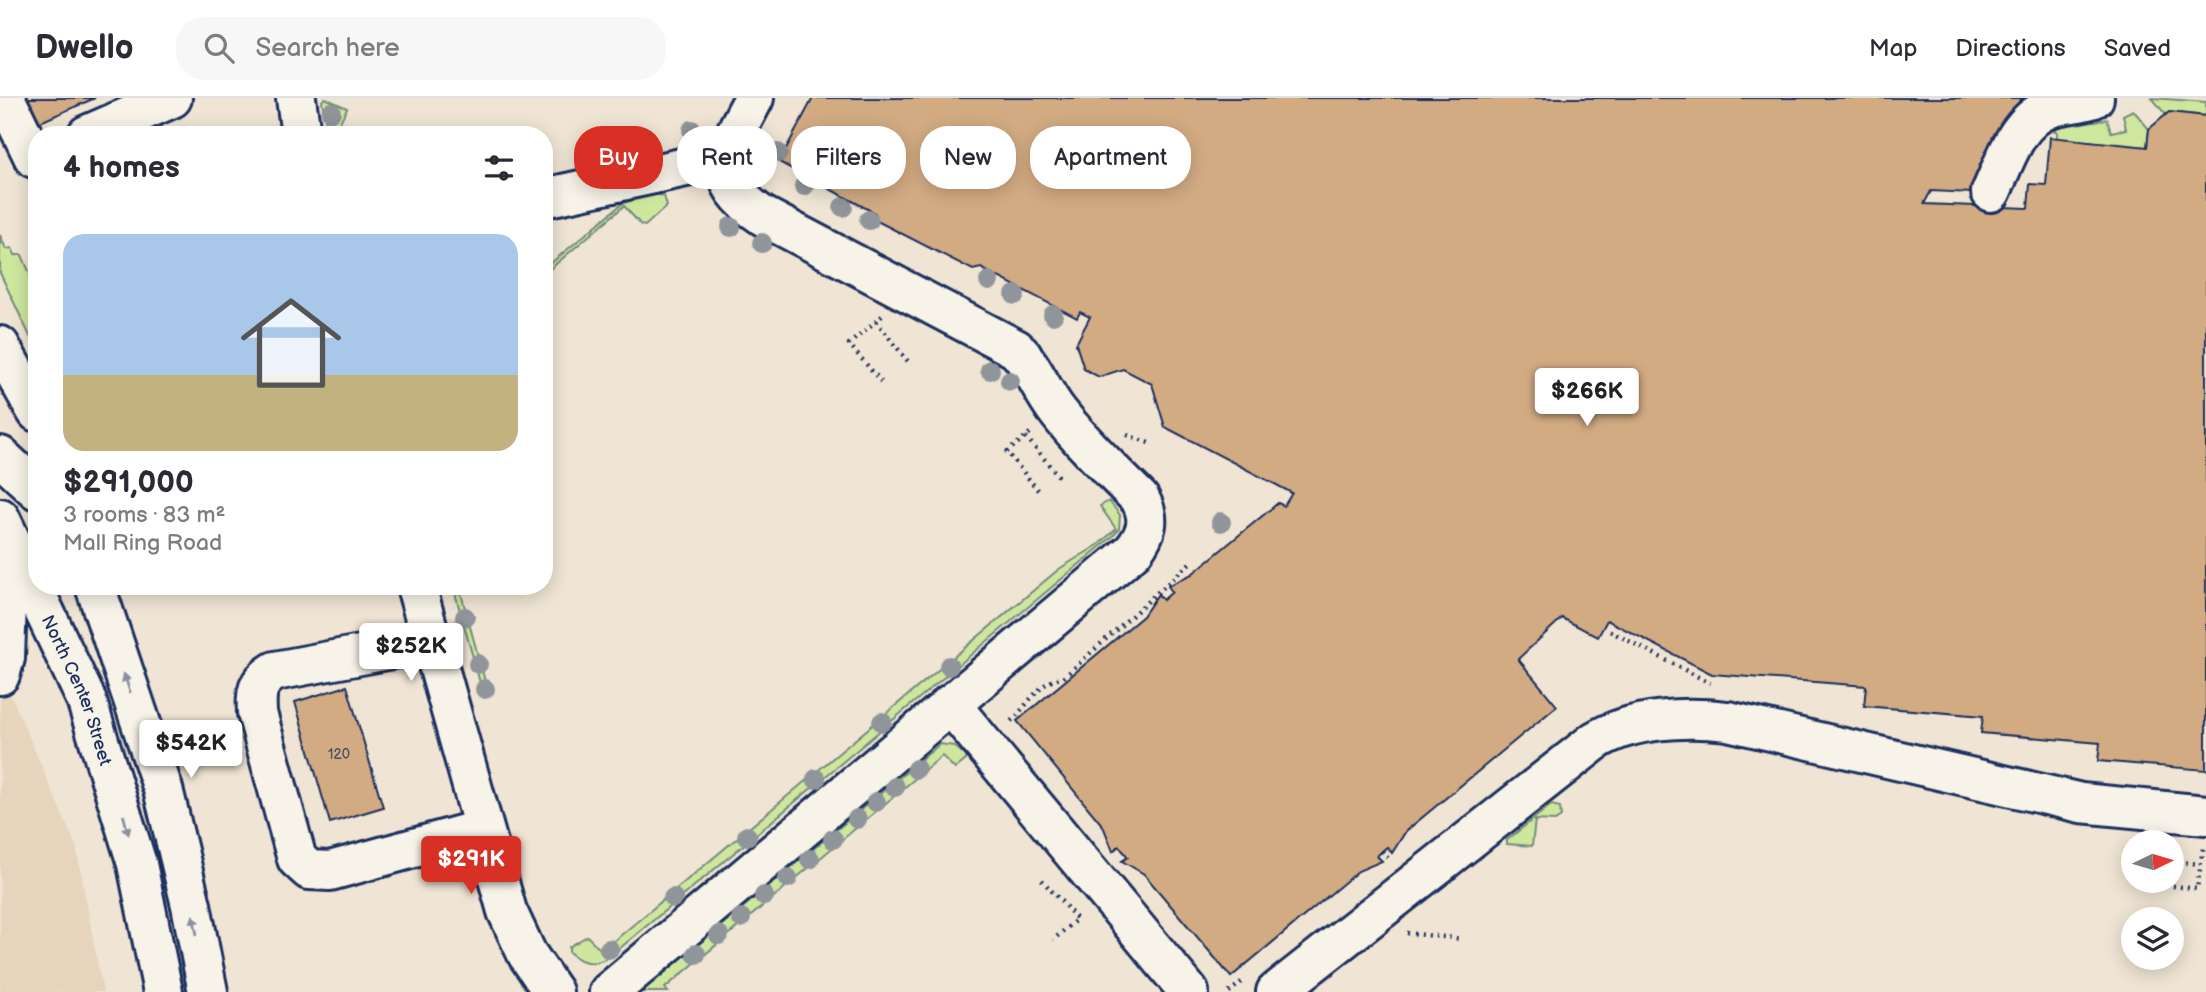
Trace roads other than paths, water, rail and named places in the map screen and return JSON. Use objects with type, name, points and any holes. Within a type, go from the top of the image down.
[{"type":"street","points":[[5,98],[28,146]]},
{"type":"street","points":[[107,126],[172,98]]},
{"type":"street","points":[[296,98],[301,126]]},
{"type":"street","points":[[741,126],[754,98]]},
{"type":"street","points":[[1991,192],[2022,128],[2034,115],[2051,108],[2094,98]]},
{"type":"street","points":[[553,196],[677,169]]},
{"type":"street","points":[[609,992],[1133,551],[1147,526],[1146,510],[1140,499],[1060,415],[1045,396],[1030,366],[1016,349],[763,216],[744,204],[732,189]]},
{"type":"street","points":[[0,346],[28,396]]},
{"type":"street","points":[[0,456],[28,482]]},
{"type":"street","points":[[0,675],[5,658],[4,527]]},
{"type":"street","name":"North Center Street","points":[[4,527],[28,577]]},
{"type":"street","name":"North Center Street","points":[[37,595],[86,698],[134,853],[163,992]]},
{"type":"street","points":[[99,595],[163,789],[191,905],[208,992]]},
{"type":"street","points":[[418,595],[483,829],[516,933],[553,992]]},
{"type":"street","points":[[430,642],[275,671],[256,689],[257,713],[297,859],[309,870],[331,871],[483,829]]},
{"type":"street","points":[[950,704],[1205,987]]},
{"type":"street","points":[[1276,992],[1595,741],[1632,726],[1682,719],[1728,721],[2081,803],[2206,815]]}]
